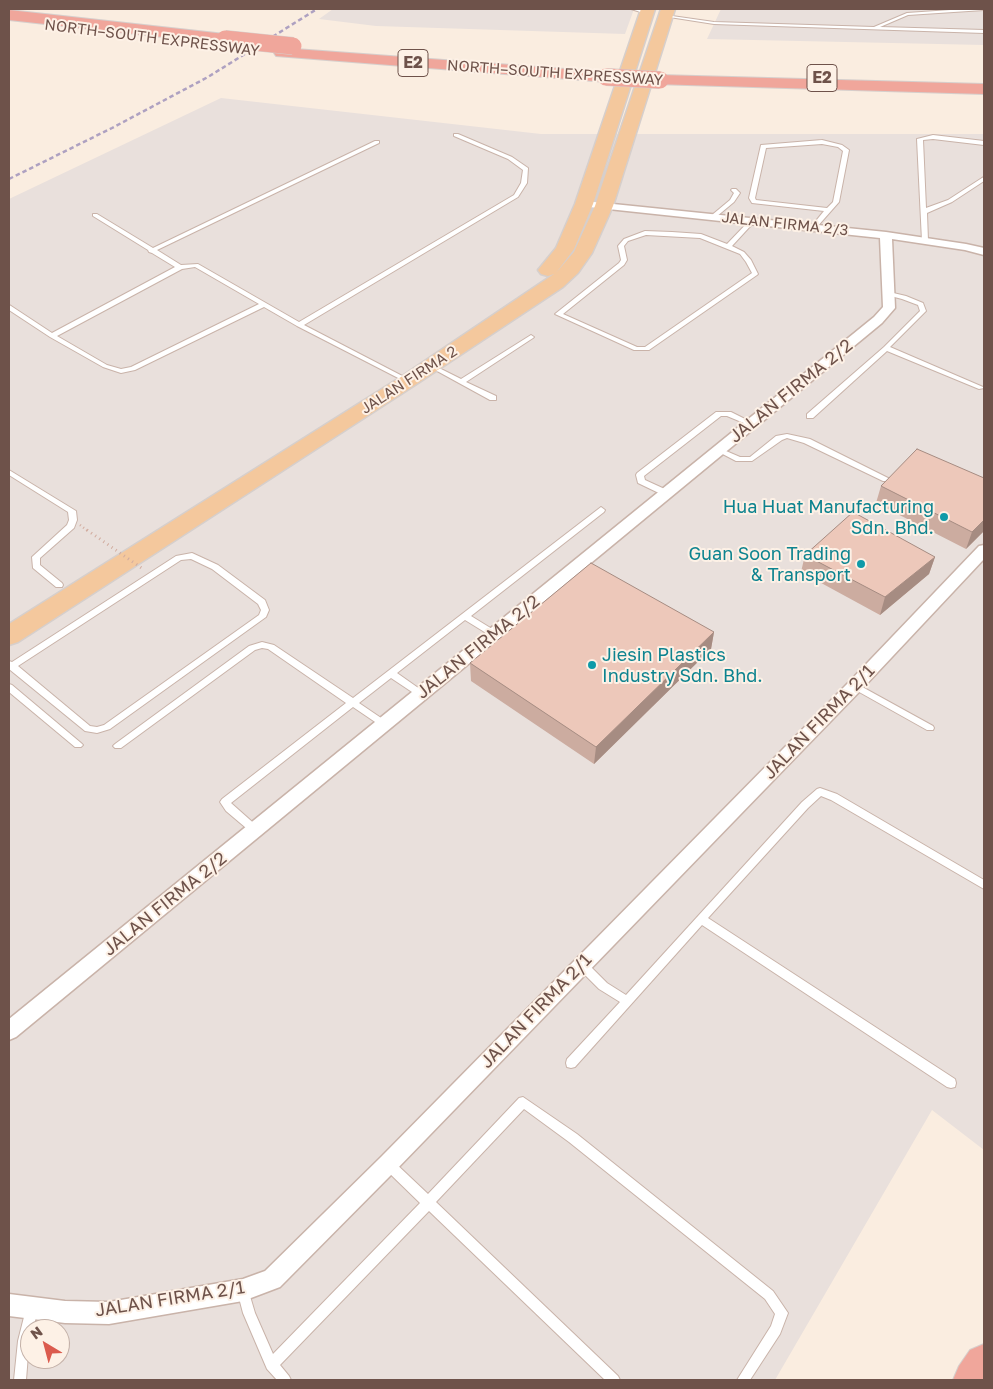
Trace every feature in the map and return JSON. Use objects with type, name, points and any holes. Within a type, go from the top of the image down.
[{"type":"highway","name":"NORTH–SOUTH EXPRESSWAY","points":[[9,15],[220,43]]},
{"type":"highway","name":"NORTH–SOUTH EXPRESSWAY","points":[[9,22],[287,50],[608,73],[863,87],[984,89]]},
{"type":"highway","name":"NORTH–SOUTH EXPRESSWAY","points":[[660,76],[984,81]]},
{"type":"highway","points":[[863,87],[890,92],[984,95]]},
{"type":"highway","points":[[973,1380],[984,1364]]},
{"type":"main road","name":"JALAN FIRMA 2","points":[[9,636],[401,377],[540,278],[565,249],[584,204],[643,10]]},
{"type":"main road","name":"JALAN FIRMA 2","points":[[9,616],[401,377],[431,366],[556,283],[566,274],[583,253],[604,206],[667,12]]},
{"type":"street","name":"JALAN FIRMA 2/3","points":[[584,204],[886,235],[984,252]]},
{"type":"street","name":"JALAN FIRMA 2/2","points":[[9,1031],[878,320],[889,308],[890,294],[886,235]]},
{"type":"street","name":"JALAN FIRMA 2/1","points":[[9,1305],[65,1312],[109,1313],[243,1290],[272,1279],[388,1164],[581,964],[855,686],[984,550]]},
{"type":"lane","points":[[872,29],[907,14],[984,9]]},
{"type":"lane","points":[[667,12],[714,23],[984,32]]},
{"type":"lane","points":[[299,325],[516,196],[524,183],[526,169],[510,158],[456,135]]},
{"type":"lane","points":[[924,241],[920,139],[933,138],[984,143]]},
{"type":"lane","points":[[151,251],[377,142]]},
{"type":"lane","points":[[814,227],[836,202],[846,150],[840,146],[822,142],[763,146],[752,198],[754,202],[828,210]]},
{"type":"lane","points":[[923,212],[950,201],[984,179]]},
{"type":"lane","points":[[714,216],[732,201],[736,192],[734,190]]},
{"type":"lane","points":[[95,215],[180,267]]},
{"type":"lane","points":[[728,247],[753,220]]},
{"type":"lane","points":[[644,234],[672,234],[701,236],[728,247],[745,257],[755,274],[647,349],[636,349],[558,314],[622,264],[624,260],[621,246],[626,240],[644,234]]},
{"type":"lane","points":[[52,336],[180,267],[196,265],[299,325],[401,377]]},
{"type":"lane","points":[[810,416],[886,348],[923,310],[921,304],[904,296],[890,294]]},
{"type":"lane","points":[[9,307],[52,336],[105,366],[121,371],[133,369],[265,304]]},
{"type":"lane","points":[[461,382],[531,337]]},
{"type":"lane","points":[[886,348],[981,388]]},
{"type":"lane","points":[[431,366],[493,398]]},
{"type":"lane","points":[[666,494],[641,481],[640,475],[719,414],[728,414],[751,424]]},
{"type":"lane","points":[[719,450],[739,459],[752,460],[778,438],[787,436],[806,442],[886,479]]},
{"type":"lane","points":[[9,472],[72,512],[73,520],[71,526],[36,557],[36,566],[59,585]]},
{"type":"lane","points":[[254,830],[229,808],[225,802],[601,510]]},
{"type":"lane","points":[[192,556],[215,567],[262,602],[265,610],[262,617],[107,726],[97,730],[88,728],[10,665],[180,558],[192,556]]},
{"type":"lane","points":[[465,616],[494,634]]},
{"type":"lane","points":[[118,746],[252,648],[262,644],[271,647],[384,724]]},
{"type":"lane","points":[[391,673],[421,694]]},
{"type":"lane","points":[[855,686],[930,728]]},
{"type":"lane","points":[[9,687],[78,745]]},
{"type":"lane","points":[[571,1062],[805,805],[820,792],[834,798],[984,885]]},
{"type":"lane","points":[[701,919],[951,1083]]},
{"type":"lane","points":[[581,964],[603,986],[628,1000]]},
{"type":"lane","points":[[270,1365],[524,1102],[573,1138],[768,1295],[782,1313],[776,1330],[743,1380]]},
{"type":"lane","points":[[388,1164],[614,1380]]},
{"type":"lane","points":[[243,1290],[249,1313],[270,1365],[285,1380]]},
{"type":"lane","points":[[20,1380],[24,1341],[32,1309]]},
{"type":"path","points":[[80,525],[143,569]]},
{"type":"shaded area","points":[[333,9],[634,9],[625,34],[376,26],[319,19]]},
{"type":"shaded area","points":[[721,9],[984,9],[984,45],[707,39]]},
{"type":"shaded area","points":[[221,98],[541,134],[984,134],[984,1150],[932,1110],[775,1380],[9,1380],[9,199]]},
{"type":"building","name":"Hua Huat Manufacturing Sdn. Bhd.","points":[[917,449],[984,478],[984,520],[972,532],[881,486]]},
{"type":"building","name":"Guan Soon Trading & Transport","points":[[853,512],[935,557],[885,597],[805,555]]},
{"type":"building","name":"Jiesin Plastics Industry Sdn. Bhd.","points":[[591,563],[714,632],[596,747],[470,663]]},
{"type":"railway","points":[[9,179],[112,128],[208,77],[317,9]]},
{"type":"place","name":"Hua Huat Manufacturing Sdn. Bhd.","points":[[944,517]]},
{"type":"place","name":"Guan Soon Trading & Transport","points":[[861,564]]},
{"type":"place","name":"Jiesin Plastics Industry Sdn. Bhd.","points":[[592,665]]}]
